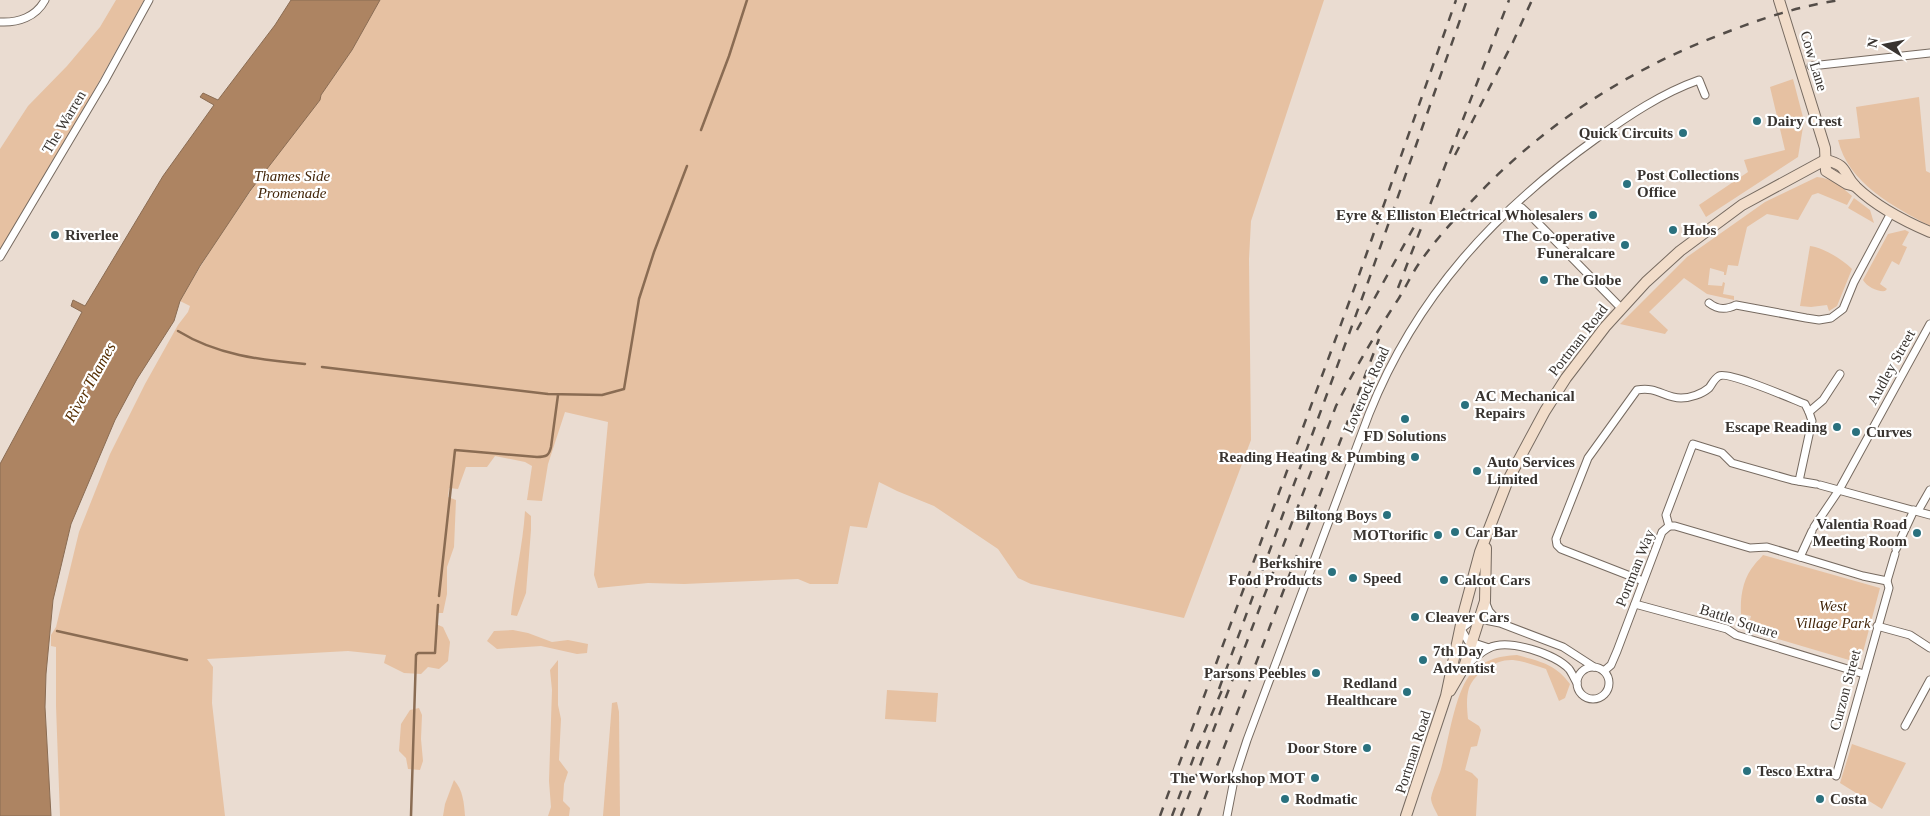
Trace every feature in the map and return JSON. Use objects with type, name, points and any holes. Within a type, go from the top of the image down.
[{"type":"street","points":[[0,22],[26,19],[41,7],[44,0]]},
{"type":"street","name":"The Warren","points":[[0,257],[104,82],[149,0]]},
{"type":"street","name":"Cow Lane","points":[[1779,0],[1825,148],[1825,160]]},
{"type":"street","points":[[1811,66],[1930,53]]},
{"type":"street","name":"Loverock Road","points":[[1227,816],[1231,794],[1247,740],[1349,466],[1383,380],[1404,341],[1446,279],[1507,210],[1516,205],[1524,194],[1609,129],[1675,90],[1699,80],[1705,95]]},
{"type":"street","points":[[1825,160],[1826,171],[1847,184],[1855,186],[1891,213],[1930,232]]},
{"type":"street","name":"Portman Road","points":[[1406,816],[1446,696],[1450,669],[1463,615],[1475,570],[1487,537],[1508,480],[1545,411],[1566,378],[1621,308],[1672,257],[1718,221],[1760,194],[1825,160]]},
{"type":"street","points":[[1516,205],[1535,220],[1621,308]]},
{"type":"street","points":[[1709,303],[1715,308],[1727,309],[1736,306],[1819,320],[1831,318],[1843,309],[1854,282],[1891,213]]},
{"type":"street","name":"Audley Street","points":[[1800,557],[1813,529],[1840,490],[1930,324]]},
{"type":"street","points":[[1809,412],[1823,400],[1840,374]]},
{"type":"street","points":[[1643,581],[1561,549],[1557,545],[1556,539],[1588,458],[1636,390],[1647,388],[1679,398],[1692,397],[1708,388],[1718,376],[1724,375],[1805,404],[1812,421],[1800,482],[1818,484],[1930,515]]},
{"type":"street","name":"Portman Way","points":[[1604,672],[1611,665],[1617,651],[1662,532],[1669,526],[1666,515],[1694,444],[1722,453],[1732,463],[1800,482]]},
{"type":"street","name":"Curzon Street","points":[[1836,776],[1889,588],[1887,581],[1896,552],[1903,532],[1930,490]]},
{"type":"street","points":[[1669,526],[1750,548],[1767,547],[1887,581]]},
{"type":"street","name":"Portman Road","points":[[1446,696],[1464,667],[1485,601],[1487,537]]},
{"type":"street","points":[[1485,601],[1489,611],[1500,623]]},
{"type":"street","name":"Battle Square","points":[[1635,604],[1727,629],[1736,635],[1864,674]]},
{"type":"street","points":[[1489,648],[1468,641],[1461,629],[1471,619],[1479,617],[1500,623],[1563,646],[1604,672],[1609,680],[1609,687],[1606,694],[1594,700],[1585,697],[1578,690],[1577,682],[1580,673],[1584,669],[1594,667]]},
{"type":"street","points":[[1877,626],[1910,635],[1930,647]]},
{"type":"street","points":[[1464,667],[1489,648],[1495,646],[1518,646],[1555,660],[1568,669],[1577,682]]},
{"type":"street","points":[[1905,726],[1930,680]]},
{"type":"green space","points":[[116,0],[144,0],[0,255],[0,149],[28,106],[67,66],[100,27]]},
{"type":"green space","name":"Thames Side Promenade","points":[[380,0],[1324,0],[1251,221],[1249,259],[1251,440],[1184,618],[1031,584],[1018,578],[998,549],[934,506],[879,482],[867,528],[850,526],[838,584],[810,584],[798,579],[684,584],[648,583],[598,588],[594,575],[608,422],[565,412],[548,464],[542,501],[527,500],[532,466],[525,462],[495,456],[487,467],[466,467],[458,489],[449,488],[448,497],[456,500],[454,547],[447,567],[447,594],[443,613],[437,613],[436,624],[443,627],[450,642],[448,661],[439,669],[428,667],[421,674],[404,673],[384,663],[386,655],[348,651],[207,659],[213,667],[212,703],[225,816],[60,816],[56,647],[51,646],[51,635],[56,627],[79,532],[110,454],[145,384],[178,325],[188,312],[190,306],[180,301],[246,197],[320,100],[321,95],[352,50]]},
{"type":"green space","points":[[1793,79],[1804,121],[1798,157],[1706,217],[1699,205],[1748,172],[1744,160],[1785,150],[1770,87]]},
{"type":"green space","points":[[1919,97],[1926,171],[1930,173],[1930,226],[1888,202],[1862,181],[1843,155],[1838,140],[1860,138],[1856,107]]},
{"type":"green space","points":[[1817,177],[1832,181],[1852,196],[1847,205],[1818,193],[1812,195],[1798,220],[1767,214],[1747,227],[1738,266],[1728,265],[1726,275],[1724,275],[1724,272],[1710,268],[1708,285],[1722,286],[1723,282],[1725,283],[1723,294],[1734,296],[1734,300],[1707,294],[1684,278],[1649,312],[1668,330],[1665,334],[1620,324],[1687,257],[1765,202]]},
{"type":"green space","points":[[1854,198],[1870,210],[1874,223],[1848,208]]},
{"type":"green space","points":[[1905,230],[1909,232],[1902,245],[1907,247],[1899,265],[1892,261],[1880,284],[1887,289],[1882,291],[1870,287],[1863,280],[1888,234]]},
{"type":"green space","points":[[1810,246],[1832,254],[1852,269],[1837,306],[1829,311],[1827,305],[1800,306]]},
{"type":"green space","points":[[525,511],[531,516],[531,530],[526,593],[517,616],[511,615]]},
{"type":"green space","name":"West Village Park","points":[[1763,555],[1880,588],[1863,652],[1853,649],[1849,660],[1747,630],[1751,616],[1741,614],[1743,588],[1751,569]]},
{"type":"green space","points":[[513,630],[528,633],[552,642],[568,640],[588,644],[587,653],[577,654],[541,646],[497,649],[487,641],[494,631]]},
{"type":"green space","points":[[1517,655],[1546,664],[1565,677],[1570,684],[1565,698],[1559,701],[1546,669],[1530,664],[1506,660],[1493,664],[1481,672],[1472,682],[1467,699],[1468,719],[1479,726],[1481,730],[1477,746],[1471,747],[1465,770],[1472,773],[1478,779],[1476,816],[1438,816],[1431,798],[1441,769],[1455,708],[1464,685],[1469,676],[1479,666],[1497,658]]},
{"type":"green space","points":[[558,660],[558,705],[561,719],[559,760],[568,772],[564,784],[563,801],[570,808],[569,816],[548,816],[551,807],[549,781],[552,690],[550,670]]},
{"type":"green space","points":[[887,690],[938,693],[936,722],[885,719]]},
{"type":"green space","points":[[617,702],[619,712],[620,816],[603,816],[612,703]]},
{"type":"green space","points":[[419,708],[422,715],[421,739],[423,761],[420,770],[408,769],[406,758],[399,751],[401,724],[410,710]]},
{"type":"green space","points":[[1852,744],[1906,763],[1882,809],[1840,783]]},
{"type":"green space","points":[[454,780],[461,792],[465,816],[443,816],[445,804]]},
{"type":"water","name":"River Thames","points":[[291,0],[380,0],[352,50],[321,95],[320,100],[250,191],[200,266],[180,301],[174,321],[137,379],[115,420],[71,524],[53,600],[45,707],[51,816],[0,816],[0,464],[82,312],[71,306],[73,300],[85,306],[163,176],[214,105],[200,97],[203,93],[218,100],[275,25]]},
{"type":"waterway","points":[[701,130],[729,56],[747,0]]},
{"type":"waterway","points":[[322,367],[548,394],[602,395],[624,389],[639,299],[654,252],[687,166]]},
{"type":"waterway","points":[[178,331],[208,346],[223,351],[272,361],[305,364]]},
{"type":"waterway","points":[[439,596],[455,450],[537,457],[547,455],[551,447],[558,395]]},
{"type":"waterway","points":[[411,816],[416,655],[418,653],[435,653],[438,605]]},
{"type":"waterway","points":[[57,631],[187,660]]},
{"type":"railway","points":[[1160,816],[1358,278],[1456,0]]},
{"type":"railway","points":[[1219,689],[1368,282],[1467,0]]},
{"type":"railway","points":[[1398,288],[1509,0]]},
{"type":"railway","points":[[1455,155],[1513,42],[1532,0]]},
{"type":"railway","points":[[1181,816],[1336,406],[1416,268],[1434,243],[1469,204],[1524,151],[1583,106],[1615,86],[1648,67],[1732,30],[1793,10],[1841,0]]},
{"type":"railway","points":[[1357,330],[1420,216]]},
{"type":"railway","points":[[1198,816],[1379,339]]},
{"type":"railway","points":[[1197,749],[1225,683]]},
{"type":"railway","points":[[1172,816],[1199,743]]},
{"type":"place","name":"Dairy Crest","points":[[1757,121]]},
{"type":"place","name":"Quick Circuits","points":[[1683,133]]},
{"type":"place","name":"Post Collections Office","points":[[1627,184]]},
{"type":"place","name":"Eyre & Elliston Electrical Wholesalers","points":[[1593,215]]},
{"type":"place","name":"Hobs","points":[[1673,230]]},
{"type":"place","name":"Riverlee","points":[[55,235]]},
{"type":"place","name":"The Co-operative Funeralcare","points":[[1625,245]]},
{"type":"place","name":"The Globe","points":[[1544,280]]},
{"type":"place","name":"AC Mechanical Repairs","points":[[1465,405]]},
{"type":"place","name":"FD Solutions","points":[[1405,419]]},
{"type":"place","name":"Escape Reading","points":[[1837,427]]},
{"type":"place","name":"Curves","points":[[1856,432]]},
{"type":"place","name":"Reading Heating & Pumbing","points":[[1415,457]]},
{"type":"place","name":"Auto Services Limited","points":[[1477,471]]},
{"type":"place","name":"Biltong Boys","points":[[1387,515]]},
{"type":"place","name":"Car Bar","points":[[1455,532]]},
{"type":"place","name":"Valentia Road Meeting Room","points":[[1917,533]]},
{"type":"place","name":"MOTtorific","points":[[1438,535]]},
{"type":"place","name":"Berkshire Food Products","points":[[1332,572]]},
{"type":"place","name":"Speed","points":[[1353,578]]},
{"type":"place","name":"Calcot Cars","points":[[1444,580]]},
{"type":"place","name":"Cleaver Cars","points":[[1415,617]]},
{"type":"place","name":"7th Day Adventist","points":[[1423,660]]},
{"type":"place","name":"Parsons Peebles","points":[[1316,673]]},
{"type":"place","name":"Redland Healthcare","points":[[1407,692]]},
{"type":"place","name":"Door Store","points":[[1367,748]]},
{"type":"place","name":"Tesco Extra","points":[[1747,771]]},
{"type":"place","name":"The Workshop MOT","points":[[1315,778]]},
{"type":"place","name":"Rodmatic","points":[[1285,799]]},
{"type":"place","name":"Costa","points":[[1820,799]]}]
